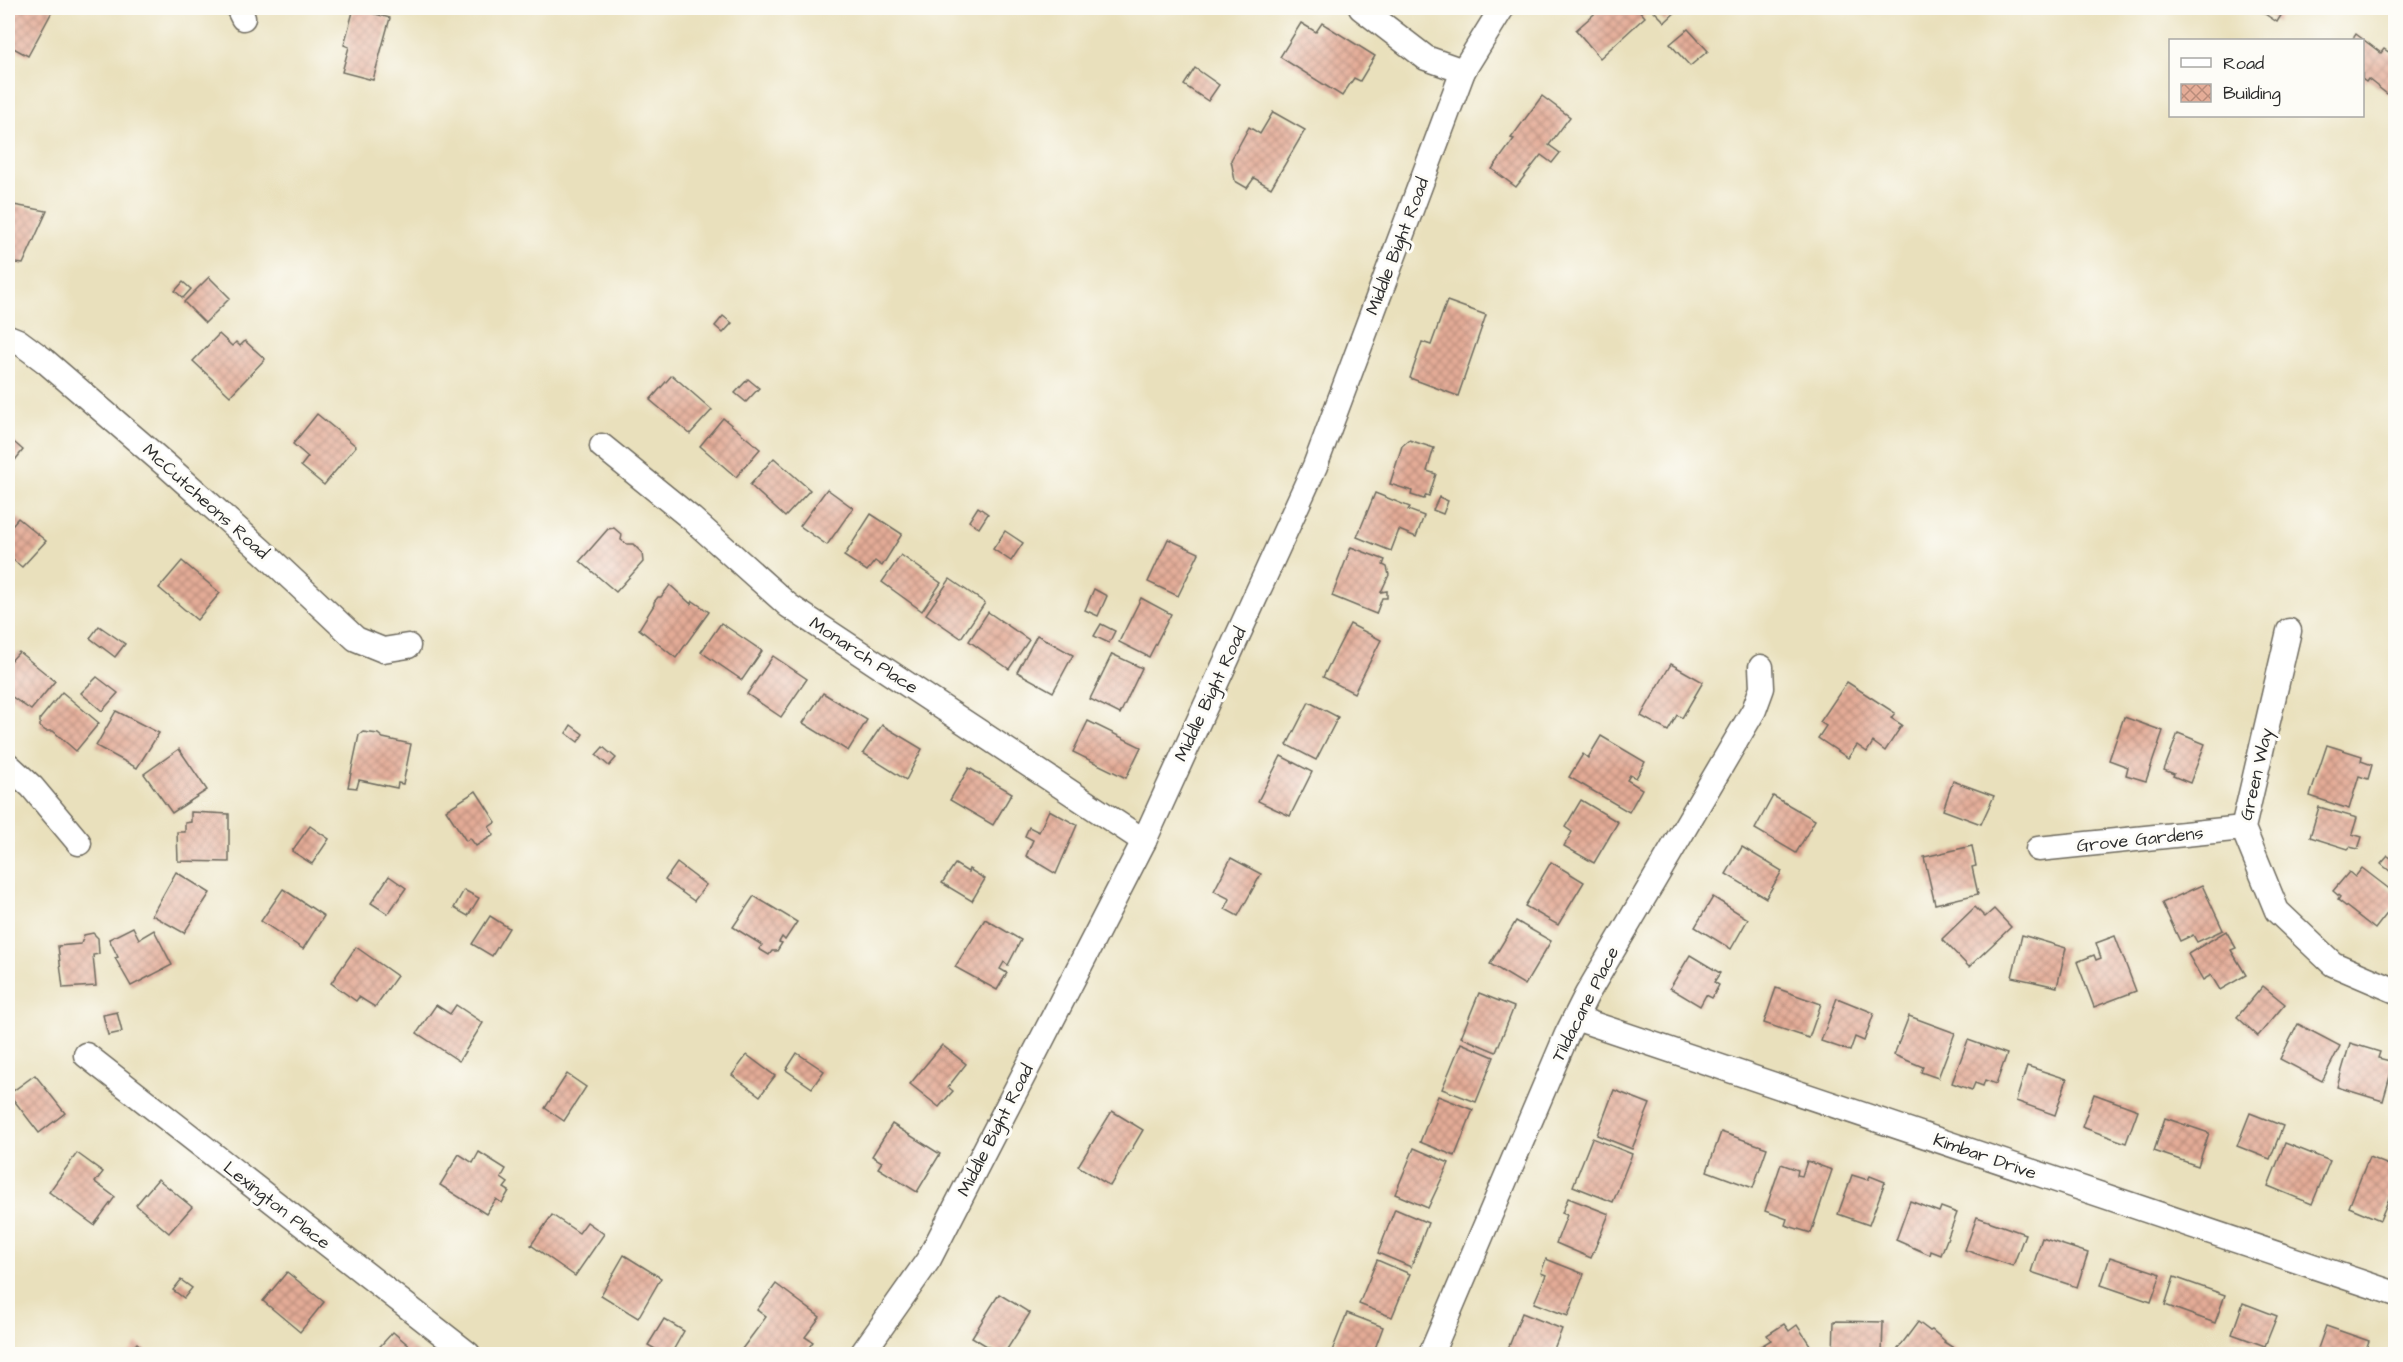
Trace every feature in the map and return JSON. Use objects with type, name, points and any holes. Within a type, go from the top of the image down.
[{"type":"street","points":[[1361,8],[1426,58],[1463,71]]},
{"type":"street","name":"Middle Bight Road","points":[[862,1354],[929,1259],[1144,841],[1315,466],[1463,71],[1502,8]]},
{"type":"street","name":"McCutcheons Road","points":[[8,337],[18,341],[45,361],[167,466],[356,639],[383,650],[408,646]]},
{"type":"street","name":"Monarch Place","points":[[602,446],[692,519],[789,606],[1144,841]]},
{"type":"street","name":"Green Way","points":[[2289,631],[2243,828],[2277,911],[2333,964],[2396,991]]},
{"type":"street","name":"Tildacane Place","points":[[1431,1354],[1575,1018],[1754,710],[1762,688],[1761,667]]},
{"type":"street","points":[[8,765],[32,787],[79,843]]},
{"type":"street","name":"Grove Gardens","points":[[2038,849],[2243,828]]},
{"type":"street","name":"Kimbar Drive","points":[[1575,1018],[2396,1294]]},
{"type":"street","name":"Lexington Place","points":[[86,1055],[468,1354]]},
{"type":"building","points":[[8,8],[54,8],[28,56],[8,45]]},
{"type":"building","points":[[354,8],[390,18],[373,80],[342,72],[349,47],[344,45]]},
{"type":"building","points":[[1601,8],[1637,8],[1645,17],[1600,58],[1576,30]]},
{"type":"building","points":[[1651,8],[1680,8],[1665,22]]},
{"type":"building","points":[[2256,8],[2283,8],[2285,9],[2277,22]]},
{"type":"building","points":[[1301,23],[1316,32],[1322,23],[1375,56],[1360,81],[1354,78],[1342,96],[1280,57]]},
{"type":"building","points":[[1688,29],[1708,51],[1690,66],[1670,44]]},
{"type":"building","points":[[2356,34],[2363,39],[2353,39]]},
{"type":"building","points":[[2364,40],[2381,53],[2384,49],[2396,57],[2396,83],[2387,94],[2368,79],[2366,82],[2364,80]]},
{"type":"building","points":[[1195,68],[1219,85],[1208,101],[1184,85]]},
{"type":"building","points":[[1542,96],[1570,117],[1549,145],[1560,153],[1552,163],[1541,155],[1516,187],[1492,169],[1514,139],[1511,138]]},
{"type":"building","points":[[1273,112],[1305,130],[1271,188],[1254,178],[1247,188],[1235,181],[1231,160],[1249,127],[1260,134]]},
{"type":"building","points":[[8,204],[47,211],[23,264],[8,262]]},
{"type":"building","points":[[209,277],[230,298],[205,323],[184,302]]},
{"type":"building","points":[[183,282],[191,289],[183,298],[175,291]]},
{"type":"building","points":[[1447,301],[1486,315],[1458,396],[1410,378],[1422,342],[1431,345]]},
{"type":"building","points":[[723,316],[732,323],[723,333],[715,326]]},
{"type":"building","points":[[219,334],[232,346],[236,342],[240,346],[245,341],[265,359],[230,396],[193,361]]},
{"type":"building","points":[[672,375],[712,410],[690,434],[650,400]]},
{"type":"building","points":[[748,379],[759,388],[746,402],[735,393]]},
{"type":"building","points":[[317,414],[356,446],[324,485],[301,466],[308,457],[293,444]]},
{"type":"building","points":[[723,418],[760,449],[736,477],[700,446]]},
{"type":"building","points":[[8,437],[23,450],[8,469]]},
{"type":"building","points":[[1409,440],[1434,448],[1427,471],[1436,474],[1429,496],[1426,495],[1424,499],[1411,495],[1412,491],[1390,484],[1402,446]]},
{"type":"building","points":[[774,458],[810,490],[785,517],[750,485]]},
{"type":"building","points":[[827,489],[853,508],[827,545],[800,526]]},
{"type":"building","points":[[1375,493],[1410,507],[1408,510],[1424,516],[1416,537],[1399,530],[1391,551],[1357,537]]},
{"type":"building","points":[[1439,497],[1448,501],[1443,514],[1433,510]]},
{"type":"building","points":[[978,507],[988,514],[979,528],[969,521]]},
{"type":"building","points":[[871,514],[902,534],[882,566],[875,561],[867,571],[844,556]]},
{"type":"building","points":[[18,518],[46,541],[22,567],[8,556],[8,530]]},
{"type":"building","points":[[614,528],[622,535],[621,540],[627,544],[633,544],[642,553],[643,562],[616,592],[580,561],[608,529]]},
{"type":"building","points":[[1005,531],[1023,543],[1011,561],[993,549]]},
{"type":"building","points":[[1168,539],[1199,553],[1178,596],[1148,582]]},
{"type":"building","points":[[1351,547],[1385,560],[1383,565],[1387,567],[1389,575],[1381,592],[1387,591],[1387,598],[1382,598],[1376,614],[1332,596]]},
{"type":"building","points":[[901,555],[941,583],[922,611],[882,582]]},
{"type":"building","points":[[182,561],[220,593],[197,620],[159,588]]},
{"type":"building","points":[[950,579],[985,603],[961,638],[926,614]]},
{"type":"building","points":[[670,585],[691,604],[693,601],[709,612],[676,658],[639,629],[654,602]]},
{"type":"building","points":[[1094,589],[1107,596],[1098,616],[1085,610]]},
{"type":"building","points":[[1141,598],[1171,614],[1149,657],[1119,642]]},
{"type":"building","points":[[988,612],[1029,640],[1009,669],[969,641]]},
{"type":"building","points":[[721,623],[762,651],[742,680],[701,652]]},
{"type":"building","points":[[1101,624],[1115,631],[1109,643],[1094,636]]},
{"type":"building","points":[[1350,624],[1381,640],[1354,693],[1323,677]]},
{"type":"building","points":[[99,626],[125,644],[115,657],[90,638]]},
{"type":"building","points":[[1037,635],[1073,655],[1053,692],[1017,672]]},
{"type":"building","points":[[19,652],[55,681],[31,710],[8,694],[10,691],[8,689],[8,664]]},
{"type":"building","points":[[1112,654],[1142,668],[1120,714],[1090,699]]},
{"type":"building","points":[[773,656],[807,679],[781,717],[747,694]]},
{"type":"building","points":[[1671,664],[1703,682],[1682,718],[1677,715],[1668,731],[1641,716]]},
{"type":"building","points":[[97,677],[118,693],[102,711],[81,693]]},
{"type":"building","points":[[1847,682],[1895,713],[1891,718],[1902,725],[1885,751],[1873,742],[1867,752],[1857,745],[1848,758],[1818,738],[1826,726],[1820,722]]},
{"type":"building","points":[[62,692],[99,723],[76,751],[53,731],[46,731],[40,727],[40,719]]},
{"type":"building","points":[[823,693],[867,720],[848,751],[803,723]]},
{"type":"building","points":[[1309,702],[1338,717],[1316,760],[1287,745]]},
{"type":"building","points":[[116,711],[159,733],[137,768],[96,746]]},
{"type":"building","points":[[2124,717],[2163,731],[2146,781],[2126,775],[2128,767],[2109,760]]},
{"type":"building","points":[[1088,721],[1141,747],[1126,778],[1073,752]]},
{"type":"building","points":[[571,725],[583,734],[578,742],[566,733]]},
{"type":"building","points":[[882,725],[922,749],[906,780],[863,753]]},
{"type":"building","points":[[363,732],[411,744],[403,784],[398,783],[397,788],[359,780],[357,788],[348,787],[359,735]]},
{"type":"building","points":[[2178,733],[2205,744],[2190,783],[2164,770]]},
{"type":"building","points":[[1601,736],[1645,762],[1636,778],[1630,775],[1627,780],[1642,789],[1629,812],[1569,777],[1583,754],[1588,758]]},
{"type":"building","points":[[2327,745],[2362,756],[2361,761],[2372,765],[2368,779],[2359,776],[2349,809],[2310,796]]},
{"type":"building","points":[[603,747],[616,758],[609,766],[596,755]]},
{"type":"building","points":[[179,749],[207,790],[172,813],[144,774]]},
{"type":"building","points":[[1281,756],[1312,772],[1290,816],[1258,801]]},
{"type":"building","points":[[969,768],[1012,793],[993,825],[950,800]]},
{"type":"building","points":[[1953,781],[1994,796],[1981,824],[1943,810]]},
{"type":"building","points":[[476,791],[496,822],[489,827],[494,835],[476,846],[470,838],[466,841],[446,810]]},
{"type":"building","points":[[1773,796],[1815,820],[1796,853],[1755,829]]},
{"type":"building","points":[[1581,800],[1618,822],[1594,863],[1564,846],[1572,832],[1565,827]]},
{"type":"building","points":[[2319,807],[2357,818],[2352,834],[2362,837],[2358,849],[2350,847],[2348,849],[2310,837]]},
{"type":"building","points":[[1049,810],[1077,825],[1056,874],[1026,856],[1033,840],[1025,836],[1029,827],[1039,832]]},
{"type":"building","points":[[191,812],[229,814],[229,862],[178,861],[177,832],[185,832],[185,823],[191,822]]},
{"type":"building","points":[[310,826],[329,839],[312,864],[292,851]]},
{"type":"building","points":[[1972,846],[1976,866],[1972,867],[1978,894],[1935,904],[1924,857]]},
{"type":"building","points":[[1742,847],[1782,871],[1766,898],[1726,874]]},
{"type":"building","points":[[2388,856],[2396,862],[2396,876],[2381,864]]},
{"type":"building","points":[[1231,858],[1261,874],[1238,916],[1225,909],[1230,899],[1214,891]]},
{"type":"building","points":[[1551,862],[1584,882],[1558,925],[1525,906]]},
{"type":"building","points":[[677,863],[706,885],[694,901],[665,880]]},
{"type":"building","points":[[955,864],[985,879],[972,901],[942,883]]},
{"type":"building","points":[[2362,868],[2396,894],[2396,902],[2375,929],[2338,900],[2340,897],[2333,891],[2349,872],[2355,877]]},
{"type":"building","points":[[176,872],[210,893],[184,933],[152,915]]},
{"type":"building","points":[[389,876],[406,888],[388,914],[371,903]]},
{"type":"building","points":[[2202,885],[2223,930],[2197,942],[2193,935],[2180,941],[2162,903]]},
{"type":"building","points":[[283,889],[324,916],[303,949],[261,921]]},
{"type":"building","points":[[464,890],[479,898],[468,916],[454,908]]},
{"type":"building","points":[[754,896],[797,922],[785,940],[782,937],[779,942],[782,943],[777,951],[772,951],[769,955],[759,949],[762,945],[733,927]]},
{"type":"building","points":[[1713,897],[1748,919],[1731,949],[1695,927]]},
{"type":"building","points":[[1975,907],[1985,917],[1994,909],[2011,927],[1969,967],[1942,939]]},
{"type":"building","points":[[490,916],[509,928],[492,956],[472,944]]},
{"type":"building","points":[[985,919],[1021,940],[1008,965],[1004,962],[1000,969],[1007,973],[997,990],[955,967]]},
{"type":"building","points":[[1516,921],[1551,941],[1525,985],[1490,964]]},
{"type":"building","points":[[133,927],[139,939],[154,930],[172,965],[131,986],[115,958],[118,957],[109,939]]},
{"type":"building","points":[[2226,931],[2236,948],[2231,950],[2246,975],[2220,990],[2211,975],[2203,980],[2188,954]]},
{"type":"building","points":[[93,933],[98,938],[99,954],[93,955],[96,986],[63,988],[58,946],[81,944],[84,935]]},
{"type":"building","points":[[2022,935],[2066,948],[2057,987],[2012,977]]},
{"type":"building","points":[[2115,936],[2136,991],[2094,1007],[2077,962],[2094,955],[2096,960],[2101,958],[2096,943]]},
{"type":"building","points":[[356,947],[397,976],[375,1007],[359,997],[356,1001],[331,983]]},
{"type":"building","points":[[1690,955],[1720,973],[1714,982],[1719,985],[1712,998],[1706,995],[1700,1006],[1670,988]]},
{"type":"building","points":[[2263,986],[2285,1004],[2258,1036],[2237,1017]]},
{"type":"building","points":[[1776,988],[1821,1004],[1809,1038],[1764,1023]]},
{"type":"building","points":[[1479,993],[1514,1007],[1496,1052],[1461,1037]]},
{"type":"building","points":[[1837,998],[1874,1013],[1864,1041],[1855,1037],[1850,1051],[1821,1041]]},
{"type":"building","points":[[436,1005],[450,1014],[456,1005],[483,1023],[459,1061],[417,1033]]},
{"type":"building","points":[[117,1012],[122,1032],[108,1035],[103,1015]]},
{"type":"building","points":[[1909,1016],[1955,1033],[1938,1078],[1921,1072],[1923,1067],[1894,1055]]},
{"type":"building","points":[[2298,1024],[2340,1046],[2322,1081],[2280,1059]]},
{"type":"building","points":[[1968,1040],[2007,1054],[1996,1084],[1985,1080],[1983,1086],[1975,1083],[1972,1090],[1952,1083]]},
{"type":"building","points":[[1461,1043],[1494,1057],[1476,1102],[1442,1089]]},
{"type":"building","points":[[2350,1043],[2380,1052],[2378,1058],[2394,1062],[2383,1101],[2337,1087]]},
{"type":"building","points":[[942,1045],[966,1064],[948,1087],[953,1091],[939,1107],[910,1084]]},
{"type":"building","points":[[797,1053],[824,1071],[812,1088],[786,1070]]},
{"type":"building","points":[[747,1055],[775,1076],[760,1096],[732,1075]]},
{"type":"building","points":[[2027,1066],[2067,1079],[2055,1115],[2016,1101]]},
{"type":"building","points":[[567,1074],[586,1087],[564,1121],[545,1108]]},
{"type":"building","points":[[35,1075],[65,1113],[39,1133],[9,1094]]},
{"type":"building","points":[[1614,1090],[1650,1104],[1632,1149],[1597,1135]]},
{"type":"building","points":[[2094,1094],[2138,1110],[2126,1143],[2082,1127]]},
{"type":"building","points":[[1438,1096],[1473,1110],[1455,1156],[1420,1142]]},
{"type":"building","points":[[1112,1111],[1143,1130],[1110,1186],[1078,1166]]},
{"type":"building","points":[[2250,1113],[2283,1126],[2270,1159],[2237,1146]]},
{"type":"building","points":[[2165,1118],[2209,1133],[2198,1166],[2154,1151]]},
{"type":"building","points":[[892,1124],[940,1154],[917,1192],[878,1168],[882,1162],[872,1156]]},
{"type":"building","points":[[1721,1132],[1767,1148],[1753,1188],[1707,1171]]},
{"type":"building","points":[[1592,1138],[1632,1154],[1613,1202],[1573,1186]]},
{"type":"building","points":[[2285,1143],[2330,1161],[2312,1204],[2268,1186]]},
{"type":"building","points":[[1414,1148],[1449,1163],[1428,1208],[1395,1194]]},
{"type":"building","points":[[479,1152],[506,1169],[501,1178],[508,1183],[504,1188],[509,1191],[502,1203],[496,1199],[486,1214],[440,1185],[459,1154],[473,1163]]},
{"type":"building","points":[[77,1153],[103,1172],[95,1182],[115,1197],[94,1225],[49,1192]]},
{"type":"building","points":[[2369,1157],[2396,1168],[2396,1182],[2380,1220],[2349,1207]]},
{"type":"building","points":[[1807,1161],[1832,1170],[1811,1233],[1785,1225],[1787,1219],[1765,1211],[1781,1164],[1798,1170],[1797,1175],[1802,1176]]},
{"type":"building","points":[[1852,1175],[1868,1180],[1870,1176],[1885,1182],[1869,1225],[1838,1214]]},
{"type":"building","points":[[158,1179],[192,1207],[169,1233],[136,1205]]},
{"type":"building","points":[[1568,1198],[1609,1214],[1591,1258],[1556,1243],[1567,1215],[1562,1213]]},
{"type":"building","points":[[1910,1201],[1939,1212],[1941,1207],[1957,1213],[1941,1255],[1931,1251],[1930,1255],[1896,1240]]},
{"type":"building","points":[[1395,1209],[1428,1223],[1411,1267],[1378,1253]]},
{"type":"building","points":[[552,1215],[579,1233],[587,1222],[604,1234],[575,1276],[531,1245]]},
{"type":"building","points":[[1977,1217],[2025,1234],[2013,1266],[1965,1250]]},
{"type":"building","points":[[2042,1238],[2088,1253],[2077,1287],[2031,1272]]},
{"type":"building","points":[[624,1255],[661,1278],[638,1318],[601,1295]]},
{"type":"building","points":[[2110,1257],[2161,1274],[2151,1302],[2101,1285]]},
{"type":"building","points":[[1546,1259],[1584,1274],[1568,1316],[1534,1303],[1546,1275],[1541,1273]]},
{"type":"building","points":[[1377,1260],[1410,1274],[1392,1317],[1359,1304]]},
{"type":"building","points":[[287,1272],[324,1302],[300,1332],[263,1301]]},
{"type":"building","points":[[2174,1277],[2225,1295],[2215,1323],[2165,1305]]},
{"type":"building","points":[[181,1280],[192,1288],[184,1298],[173,1290]]},
{"type":"building","points":[[776,1284],[820,1317],[805,1337],[813,1342],[804,1354],[748,1354],[742,1349],[766,1317],[757,1310]]},
{"type":"building","points":[[999,1294],[1030,1313],[1004,1354],[1000,1354],[972,1337]]},
{"type":"building","points":[[2243,1303],[2277,1316],[2265,1346],[2232,1334]]},
{"type":"building","points":[[1347,1313],[1383,1327],[1373,1354],[1341,1354],[1332,1351]]},
{"type":"building","points":[[1522,1313],[1562,1329],[1552,1354],[1506,1354]]},
{"type":"building","points":[[664,1319],[684,1331],[671,1354],[664,1354],[648,1345]]},
{"type":"building","points":[[1834,1321],[1883,1322],[1882,1354],[1833,1354]]},
{"type":"building","points":[[1918,1322],[1930,1331],[1932,1330],[1944,1342],[1963,1354],[1896,1354]]},
{"type":"building","points":[[1784,1324],[1789,1331],[1797,1325],[1816,1354],[1748,1354],[1771,1340],[1767,1335]]},
{"type":"building","points":[[2326,1326],[2369,1341],[2364,1354],[2316,1354]]},
{"type":"building","points":[[393,1332],[419,1354],[373,1354]]},
{"type":"building","points":[[137,1343],[151,1354],[128,1354]]}]
